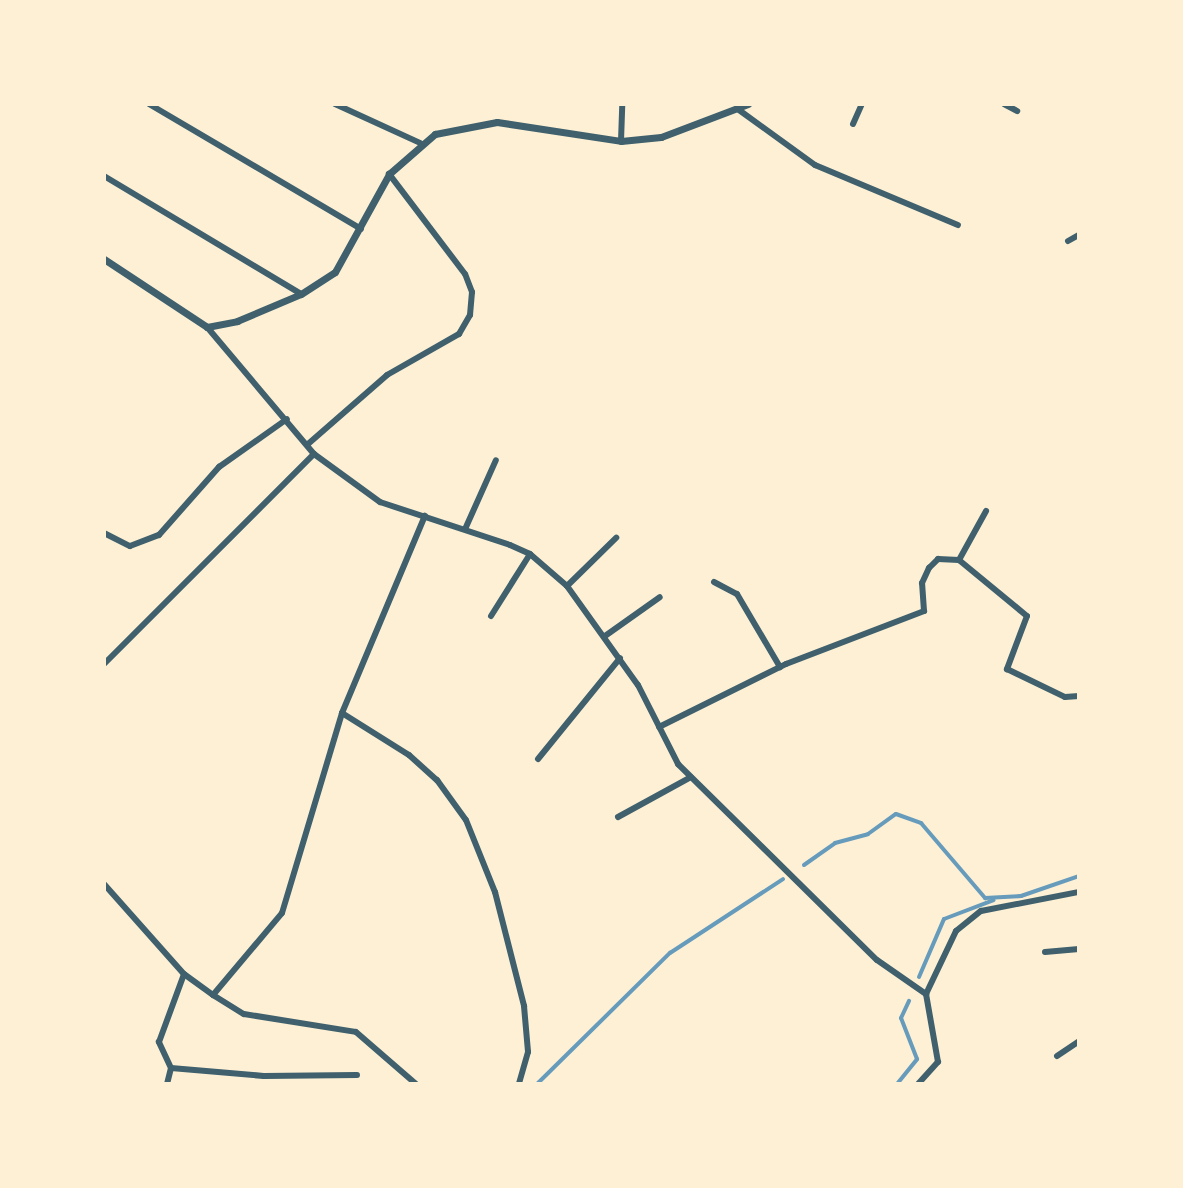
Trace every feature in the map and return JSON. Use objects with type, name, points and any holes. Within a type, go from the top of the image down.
[{"type":"street","points":[[149,104],[361,229]]},
{"type":"street","points":[[335,104],[420,143]]},
{"type":"street","points":[[621,141],[622,104]]},
{"type":"street","points":[[207,327],[261,313],[301,294],[335,272],[389,174],[420,143],[451,127],[497,122],[621,141],[661,137],[739,110],[748,104]]},
{"type":"street","points":[[853,124],[862,104]]},
{"type":"street","points":[[1004,104],[1017,111]]},
{"type":"street","points":[[739,110],[815,165],[923,206],[958,225]]},
{"type":"street","points":[[308,444],[387,375],[459,334],[470,315],[472,292],[465,274],[389,174]]},
{"type":"street","points":[[104,176],[301,294]]},
{"type":"street","points":[[1068,241],[1079,235]]},
{"type":"street","points":[[104,259],[207,327],[314,454],[380,502],[466,527],[530,554],[567,586],[620,658],[691,777],[877,960],[926,994]]},
{"type":"street","points":[[104,533],[130,546],[159,535],[219,467],[287,419]]},
{"type":"street","points":[[104,664],[314,454]]},
{"type":"street","points":[[466,527],[496,460]]},
{"type":"street","points":[[959,560],[986,511]]},
{"type":"street","points":[[213,995],[282,913],[342,713],[425,516]]},
{"type":"street","points":[[567,586],[616,538]]},
{"type":"street","points":[[491,616],[530,554]]},
{"type":"street","points":[[659,727],[780,667],[924,611],[922,583],[929,568],[938,559],[959,560],[1027,616],[1007,669],[1065,697],[1079,696]]},
{"type":"street","points":[[714,582],[737,594],[780,667]]},
{"type":"street","points":[[605,636],[660,597]]},
{"type":"street","points":[[538,759],[620,658]]},
{"type":"street","points":[[342,713],[409,755],[437,780],[466,820],[495,892],[524,1006],[528,1052],[519,1084]]},
{"type":"street","points":[[618,817],[691,777]]},
{"type":"street","points":[[104,884],[184,974],[213,995],[244,1014],[356,1032],[416,1084]]},
{"type":"street","points":[[918,1084],[938,1062],[926,994],[939,958],[956,931],[981,911],[1079,892]]},
{"type":"street","points":[[1045,952],[1079,949]]},
{"type":"street","points":[[167,1084],[171,1068],[159,1042],[184,974]]},
{"type":"street","points":[[1057,1056],[1079,1041]]},
{"type":"street","points":[[171,1068],[264,1076],[357,1075]]},
{"type":"waterway","points":[[804,865],[835,843],[868,834],[896,814],[921,823],[985,898],[1021,896],[1079,876]]},
{"type":"waterway","points":[[537,1084],[670,953],[783,879]]},
{"type":"waterway","points":[[919,977],[944,919],[994,900]]},
{"type":"waterway","points":[[897,1084],[917,1059],[901,1018],[909,1001]]}]
